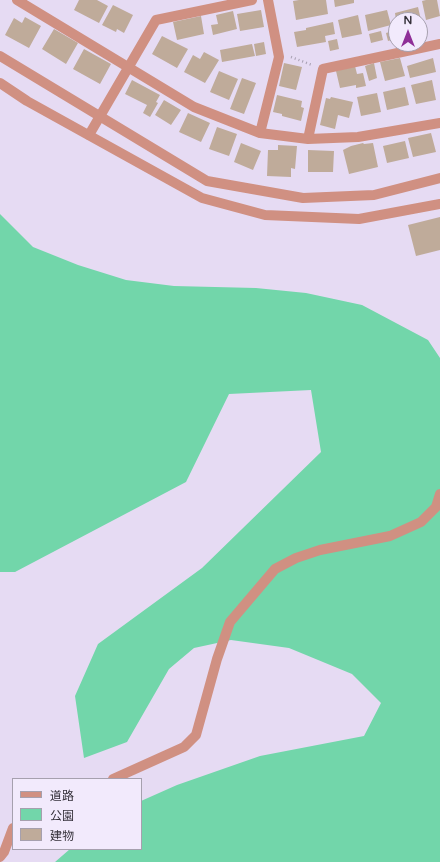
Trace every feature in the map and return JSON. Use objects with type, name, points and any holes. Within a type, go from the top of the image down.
[{"type":"street","points":[[17,0],[30,4],[127,67],[194,107],[260,133],[308,139],[358,137],[440,123]]},
{"type":"street","points":[[89,135],[127,67],[156,20],[252,0]]},
{"type":"street","points":[[260,133],[280,57],[268,0]]},
{"type":"street","points":[[308,139],[323,69],[440,44]]},
{"type":"street","points":[[0,56],[207,181],[303,198],[374,195],[440,178]]},
{"type":"street","points":[[0,83],[27,101],[202,198],[265,215],[359,219],[440,204]]},
{"type":"street","points":[[115,778],[184,747],[196,735],[217,659],[230,622],[275,569],[296,558],[320,550],[390,536],[421,522],[436,508],[440,494]]},
{"type":"street","points":[[0,857],[4,852],[12,831]]},
{"type":"path","points":[[288,56],[323,69]]},
{"type":"green space","points":[[0,214],[33,247],[78,265],[126,280],[174,286],[256,288],[306,293],[362,305],[428,340],[440,358],[440,862],[55,862],[69,850],[142,850],[142,801],[177,785],[260,756],[364,736],[381,703],[352,674],[289,648],[231,640],[194,648],[169,669],[127,742],[84,758],[75,696],[98,644],[202,568],[321,452],[311,390],[229,394],[186,482],[15,572],[0,572]]},
{"type":"building","points":[[79,0],[97,0],[108,6],[99,23],[74,10]]},
{"type":"building","points":[[326,0],[328,14],[296,20],[293,1]]},
{"type":"building","points":[[334,0],[354,0],[354,3],[335,7]]},
{"type":"building","points":[[437,0],[440,16],[428,19],[428,12],[424,12],[422,1]]},
{"type":"building","points":[[113,5],[133,15],[124,33],[117,29],[116,32],[102,25]]},
{"type":"building","points":[[418,7],[419,12],[399,12]]},
{"type":"building","points":[[261,10],[264,27],[240,31],[237,14]]},
{"type":"building","points":[[387,10],[388,26],[368,31],[365,15]]},
{"type":"building","points":[[233,11],[237,29],[213,35],[211,25],[218,24],[216,15]]},
{"type":"building","points":[[358,15],[362,34],[342,38],[338,20]]},
{"type":"building","points":[[201,16],[204,34],[177,40],[173,22]]},
{"type":"building","points":[[25,17],[41,26],[29,48],[5,35],[14,18],[22,23]]},
{"type":"building","points":[[333,22],[335,34],[325,36],[326,42],[297,47],[294,32]]},
{"type":"building","points":[[54,29],[78,43],[66,64],[42,49]]},
{"type":"building","points":[[381,31],[383,40],[371,43],[369,34]]},
{"type":"building","points":[[162,36],[188,49],[177,68],[152,54]]},
{"type":"building","points":[[337,39],[339,49],[330,51],[328,41]]},
{"type":"building","points":[[264,42],[266,54],[256,56],[254,44]]},
{"type":"building","points":[[252,44],[255,56],[222,62],[220,50]]},
{"type":"building","points":[[84,49],[111,64],[100,84],[73,69]]},
{"type":"building","points":[[204,52],[219,60],[205,83],[184,72],[193,55],[200,59]]},
{"type":"building","points":[[400,58],[405,76],[385,81],[380,62]]},
{"type":"building","points":[[433,58],[436,72],[410,78],[407,66]]},
{"type":"building","points":[[284,63],[302,67],[296,90],[279,86]]},
{"type":"building","points":[[374,63],[377,78],[369,81],[365,66]]},
{"type":"building","points":[[355,66],[357,74],[363,73],[366,86],[356,88],[356,85],[340,88],[336,71]]},
{"type":"building","points":[[219,71],[238,79],[229,100],[210,92]]},
{"type":"building","points":[[242,78],[256,83],[244,114],[230,109]]},
{"type":"building","points":[[132,80],[160,95],[156,102],[158,103],[150,117],[143,113],[147,105],[125,94]]},
{"type":"building","points":[[432,80],[436,100],[416,104],[411,85]]},
{"type":"building","points":[[405,87],[409,105],[387,110],[383,92]]},
{"type":"building","points":[[377,93],[381,112],[361,116],[357,97]]},
{"type":"building","points":[[277,95],[302,101],[301,107],[304,108],[301,121],[273,112]]},
{"type":"building","points":[[331,97],[353,102],[349,118],[338,115],[335,129],[320,125],[326,98],[330,99]]},
{"type":"building","points":[[164,100],[181,110],[171,125],[155,115]]},
{"type":"building","points":[[188,113],[210,123],[201,142],[179,132]]},
{"type":"building","points":[[217,127],[237,134],[229,156],[209,149]]},
{"type":"building","points":[[431,133],[436,152],[413,157],[408,138]]},
{"type":"building","points":[[405,141],[409,158],[387,163],[383,146]]},
{"type":"building","points":[[241,143],[261,151],[253,170],[234,162]]},
{"type":"building","points":[[363,143],[373,143],[378,167],[349,174],[343,150]]},
{"type":"building","points":[[278,145],[297,146],[295,169],[291,168],[291,177],[267,176],[268,150],[278,150]]},
{"type":"building","points":[[308,150],[334,151],[333,172],[308,172]]},
{"type":"building","points":[[440,217],[440,250],[416,256],[408,225]]}]
